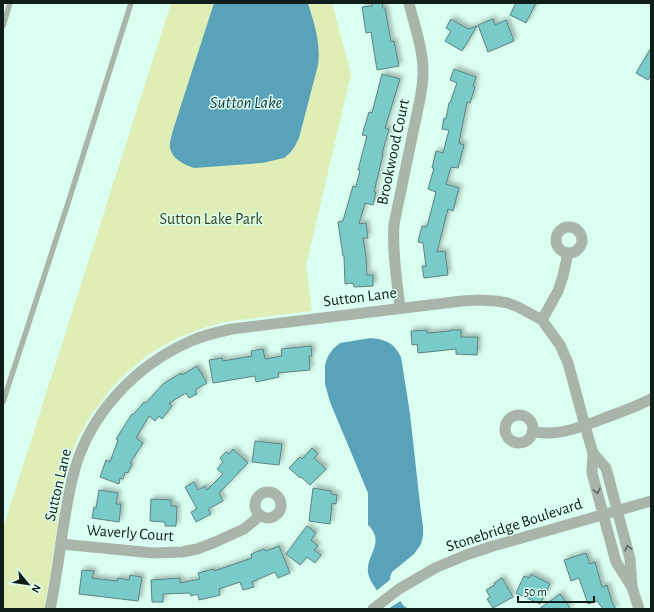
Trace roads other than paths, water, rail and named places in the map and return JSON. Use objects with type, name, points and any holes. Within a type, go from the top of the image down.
[{"type":"street","name":"Brookwood Court","points":[[400,308],[394,256],[394,224],[420,99],[423,70],[420,48],[409,3]]},
{"type":"street","points":[[542,320],[558,291],[568,253]]},
{"type":"street","name":"Sutton Lane","points":[[50,609],[69,494],[74,470],[82,450],[102,413],[116,394],[151,363],[171,350],[212,334],[252,326],[462,301],[485,300],[496,301],[518,307],[542,320],[560,345],[568,363],[594,453],[606,468],[630,559],[632,587],[639,609]]},
{"type":"street","points":[[532,432],[548,433],[585,426],[625,411],[651,399]]},
{"type":"street","points":[[594,453],[592,473],[602,514],[616,562],[632,587]]},
{"type":"street","name":"Stonebridge Boulevard","points":[[373,609],[399,590],[436,568],[466,555],[618,509],[651,501]]},
{"type":"street","name":"Waverly Court","points":[[61,544],[153,553],[182,552],[197,549],[244,529],[259,515]]},
{"type":"lane","points":[[3,26],[10,3]]},
{"type":"lane","points":[[3,402],[131,3]]},
{"type":"water","name":"Sutton Lake","points":[[214,3],[308,3],[318,41],[318,65],[299,138],[290,153],[284,158],[262,163],[194,168],[181,162],[171,152],[170,142],[173,130]]},
{"type":"water","points":[[371,338],[386,341],[393,345],[401,357],[410,414],[423,536],[421,544],[414,554],[392,572],[390,577],[391,586],[403,605],[408,609],[391,609],[377,591],[369,576],[368,566],[374,548],[375,537],[373,531],[368,525],[368,493],[330,402],[325,384],[325,365],[328,356],[333,349],[340,343]]},
{"type":"park label","name":"Sutton Lake Park","points":[[211,219]]}]
